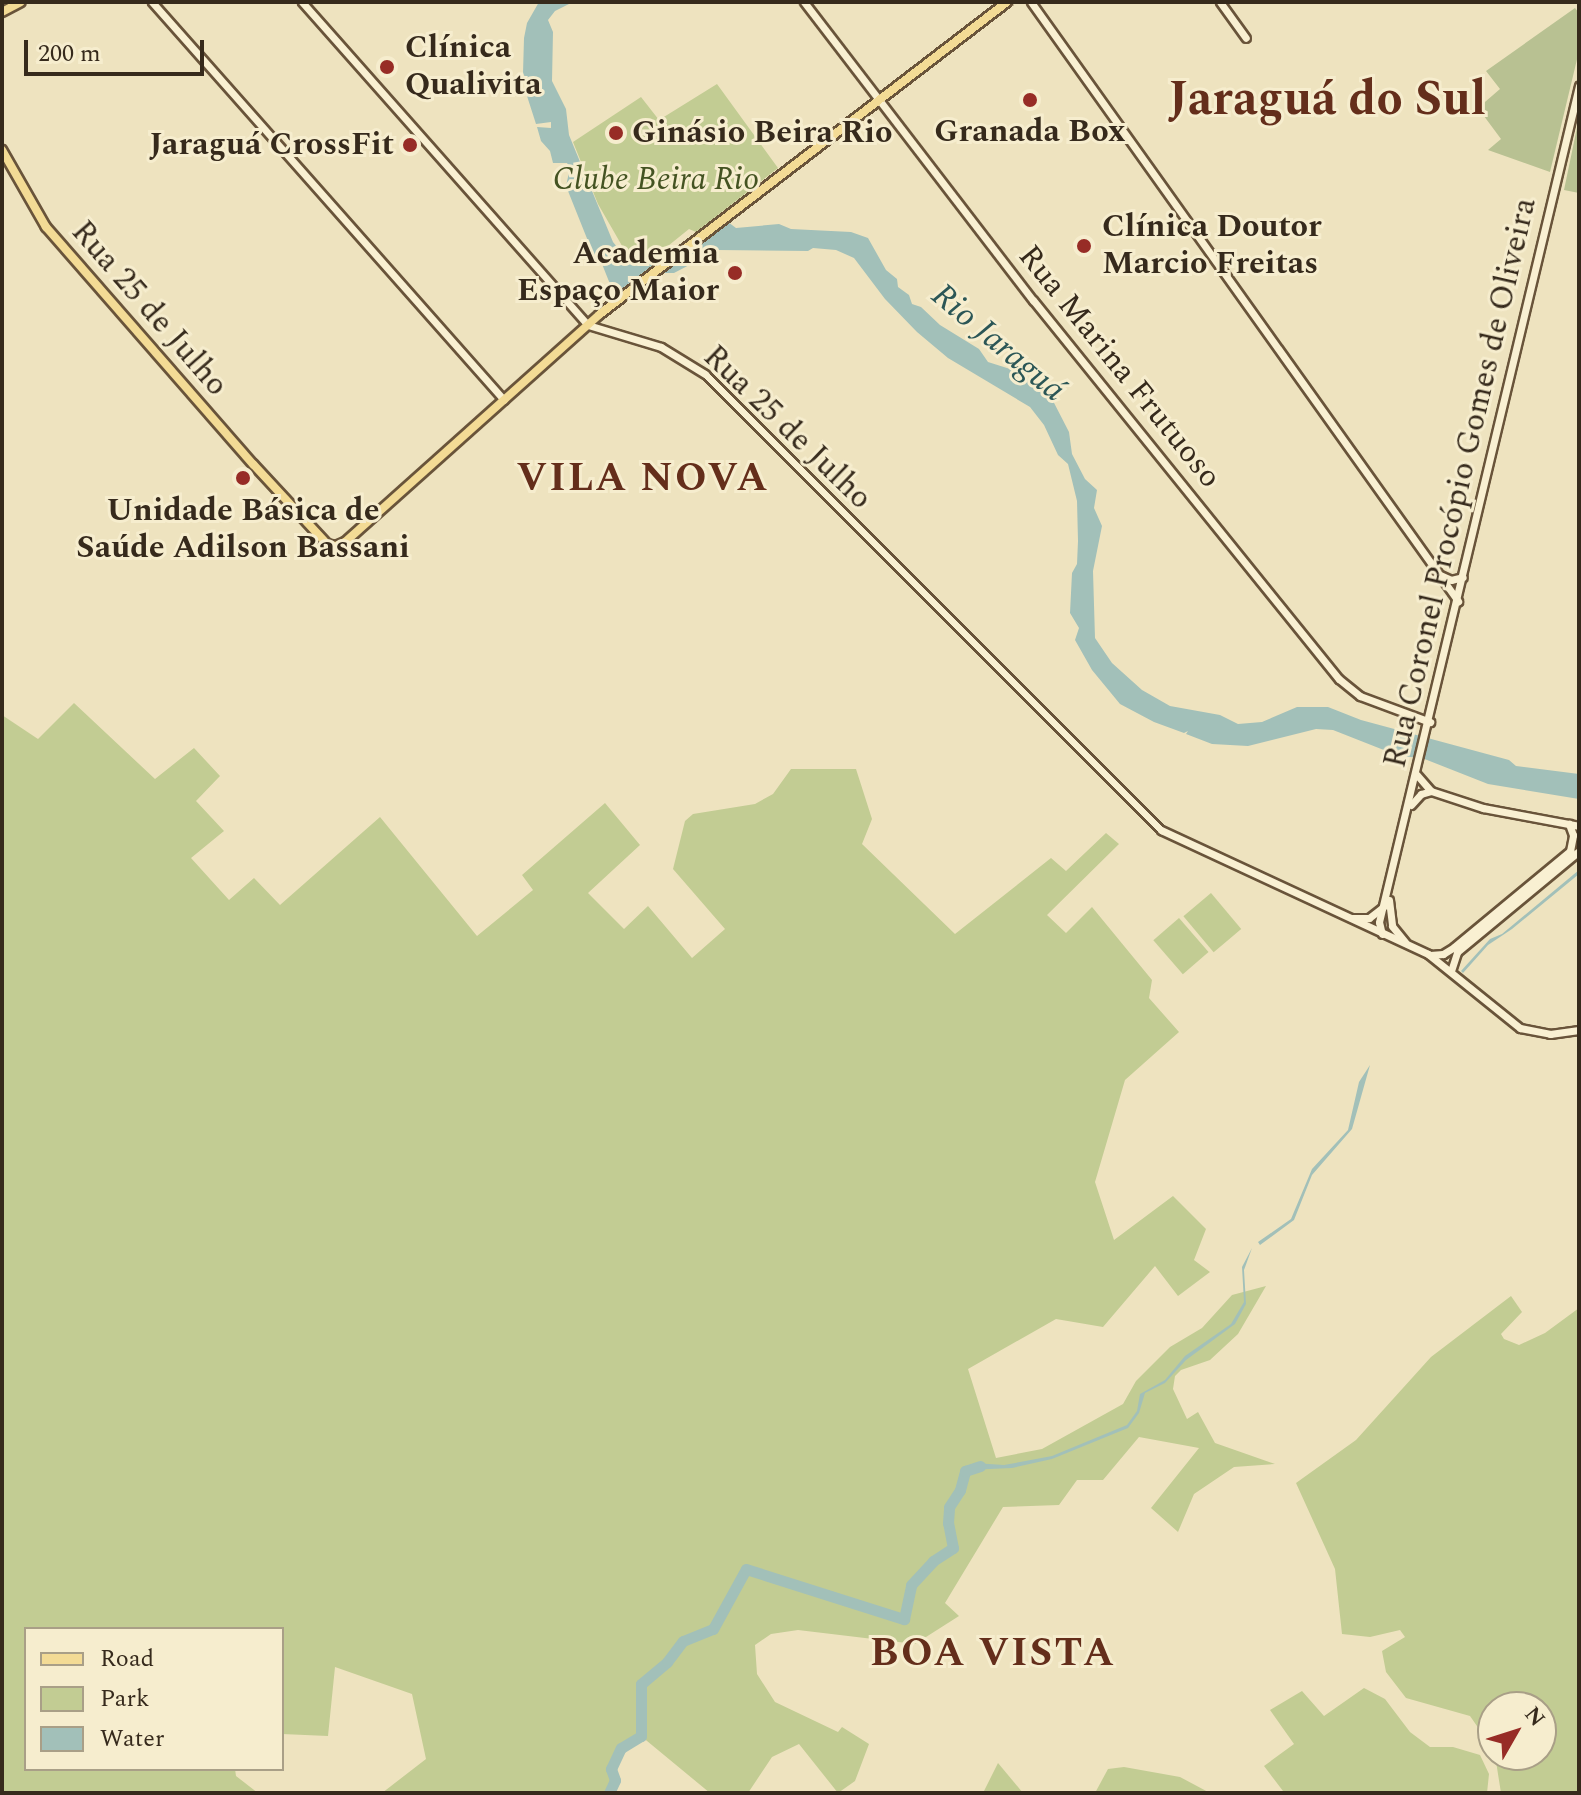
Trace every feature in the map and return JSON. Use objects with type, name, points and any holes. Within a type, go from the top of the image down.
[{"type":"main road","points":[[2,12],[21,2]]},
{"type":"main road","points":[[152,2],[504,400]]},
{"type":"main road","points":[[302,2],[588,325],[1007,2]]},
{"type":"main road","name":"Rua Marina Frutuoso","points":[[804,2],[1033,300],[1339,679],[1360,696],[1429,726]]},
{"type":"main road","points":[[1031,2],[1458,601]]},
{"type":"main road","points":[[1220,2],[1246,38]]},
{"type":"main road","name":"Rua Coronel Procópio Gomes de Oliveira","points":[[1382,934],[1379,926],[1579,86]]},
{"type":"main road","name":"Rua 25 de Julho","points":[[2,150],[46,227],[327,544],[345,542],[588,325],[661,347],[705,374],[1161,830],[1428,954],[1520,1028],[1550,1034],[1579,1030]]},
{"type":"main road","points":[[1439,573],[1451,580],[1463,577]]},
{"type":"main road","points":[[1418,772],[1431,791]]},
{"type":"main road","points":[[1409,806],[1421,794],[1431,791],[1496,811],[1579,826]]},
{"type":"main road","points":[[1428,954],[1443,954],[1454,947],[1570,851],[1573,835],[1569,824]]},
{"type":"main road","points":[[1454,974],[1457,952],[1579,851]]},
{"type":"main road","name":"Rua Coronel Procópio Gomes de Oliveira","points":[[1389,890],[1392,926],[1413,948]]},
{"type":"main road","points":[[1347,918],[1369,918],[1384,905]]},
{"type":"green space","points":[[1575,8],[1579,13],[1579,51],[1550,172],[1488,150],[1501,139],[1478,108],[1500,89],[1486,71]]},
{"type":"green space","name":"Clube Beira Rio","points":[[717,84],[778,168],[696,232],[689,229],[658,254],[640,262],[625,251],[598,204],[573,142],[641,97],[659,120]]},
{"type":"green space","points":[[1579,118],[1579,193],[1564,190]]},
{"type":"green space","points":[[74,703],[155,779],[194,748],[220,776],[196,801],[224,831],[191,858],[229,900],[254,878],[280,905],[380,817],[477,936],[533,890],[522,875],[605,803],[640,845],[588,893],[624,929],[648,906],[692,958],[725,929],[673,869],[685,821],[693,814],[755,804],[773,794],[791,769],[856,769],[872,819],[862,844],[955,934],[1051,858],[1066,871],[1106,833],[1119,844],[1047,915],[1066,933],[1092,907],[1152,980],[1149,998],[1179,1032],[1125,1080],[1095,1182],[1114,1240],[1173,1196],[1206,1229],[1194,1260],[1210,1272],[1178,1296],[1155,1266],[1103,1327],[1056,1319],[968,1369],[996,1458],[1042,1449],[1123,1404],[1136,1381],[1170,1347],[1202,1328],[1232,1295],[1266,1286],[1238,1334],[1210,1360],[1181,1370],[1175,1376],[1173,1389],[1187,1419],[1198,1412],[1215,1443],[1275,1464],[1234,1467],[1194,1494],[1178,1532],[1151,1508],[1199,1448],[1139,1437],[1103,1480],[1077,1480],[1059,1505],[1003,1507],[945,1603],[959,1616],[915,1644],[798,1630],[771,1634],[755,1645],[757,1674],[775,1702],[838,1732],[842,1727],[869,1744],[855,1781],[838,1793],[799,1744],[772,1757],[748,1793],[710,1793],[641,1736],[621,1748],[611,1768],[615,1780],[609,1793],[382,1793],[426,1759],[412,1694],[335,1667],[328,1736],[284,1734],[284,1627],[24,1627],[24,1771],[235,1771],[236,1776],[258,1793],[2,1793],[2,715],[38,739]]},
{"type":"green space","points":[[1211,893],[1241,929],[1214,952],[1183,916]]},
{"type":"green space","points":[[1179,918],[1209,952],[1183,974],[1153,940]]},
{"type":"green space","points":[[1511,1296],[1522,1312],[1501,1334],[1504,1339],[1519,1345],[1545,1333],[1579,1308],[1579,1793],[1501,1793],[1498,1771],[1557,1771],[1557,1691],[1477,1691],[1477,1726],[1470,1716],[1406,1698],[1386,1672],[1382,1651],[1405,1637],[1400,1630],[1370,1637],[1342,1634],[1335,1569],[1296,1483],[1356,1440],[1431,1357]]},
{"type":"green space","points":[[1364,1688],[1385,1699],[1410,1732],[1430,1747],[1453,1747],[1477,1754],[1477,1771],[1488,1771],[1489,1774],[1487,1793],[1280,1793],[1283,1791],[1264,1766],[1294,1744],[1270,1710],[1302,1691],[1324,1716]]},
{"type":"green space","points":[[998,1763],[1023,1793],[983,1793]]},
{"type":"green space","points":[[1124,1767],[1180,1777],[1210,1793],[1095,1793],[1108,1769]]},
{"type":"water","points":[[539,2],[573,2],[555,11],[548,20],[553,32],[552,81],[566,109],[569,135],[613,242],[631,264],[631,261],[640,263],[664,256],[702,228],[728,222],[736,228],[779,224],[791,229],[851,232],[868,238],[886,270],[897,279],[898,287],[909,295],[912,304],[921,307],[940,325],[979,349],[988,362],[1020,372],[1051,397],[1069,432],[1072,454],[1085,479],[1097,490],[1094,508],[1102,526],[1093,571],[1095,638],[1112,663],[1142,690],[1170,706],[1220,715],[1238,724],[1262,722],[1297,707],[1328,707],[1361,720],[1509,760],[1516,766],[1579,774],[1579,799],[1488,784],[1422,758],[1399,756],[1333,730],[1316,729],[1248,746],[1212,744],[1186,734],[1188,731],[1184,733],[1154,722],[1120,704],[1092,670],[1075,640],[1079,628],[1070,613],[1072,573],[1077,564],[1077,501],[1068,464],[1058,455],[1044,425],[1030,407],[948,358],[917,332],[885,299],[854,258],[836,250],[813,248],[808,251],[718,250],[674,273],[663,273],[636,295],[624,299],[614,294],[602,264],[596,261],[566,186],[570,168],[567,163],[553,163],[550,151],[541,141],[537,127],[551,128],[551,122],[536,124],[527,96],[528,83],[523,73],[524,38],[527,23]]},
{"type":"water","points":[[1579,870],[1579,874],[1488,945],[1463,973],[1461,971],[1490,939],[1502,934]]},
{"type":"water","points":[[1370,1065],[1352,1129],[1312,1175],[1294,1220],[1260,1245],[1258,1242],[1291,1219],[1312,1169],[1348,1130],[1359,1082]]},
{"type":"water","points":[[1252,1248],[1244,1270],[1246,1304],[1235,1324],[1186,1360],[1165,1383],[1145,1393],[1139,1413],[1128,1428],[1052,1459],[1012,1468],[968,1470],[974,1463],[1004,1465],[1052,1456],[1127,1425],[1137,1411],[1140,1394],[1165,1380],[1185,1356],[1231,1324],[1244,1302],[1242,1267]]},
{"type":"pier","points":[[722,217],[732,220],[625,303],[611,297],[713,219]]},
{"type":"waterway","points":[[609,1793],[615,1780],[611,1769],[621,1748],[641,1736],[641,1684],[667,1662],[683,1641],[713,1629],[746,1569],[904,1619],[911,1585],[933,1561],[953,1548],[948,1523],[949,1507],[960,1490],[965,1471],[980,1466]]},
{"type":"place","name":"Clínica Qualivita","points":[[387,67]]},
{"type":"place","name":"Granada Box","points":[[1030,100]]},
{"type":"place","name":"Ginásio Beira Rio","points":[[616,133]]},
{"type":"place","name":"Jaraguá CrossFit","points":[[410,145]]},
{"type":"place","name":"Clínica Doutor Marcio Freitas","points":[[1084,246]]},
{"type":"place","name":"Academia Espaço Maior","points":[[735,273]]},
{"type":"place","name":"Unidade Básica de Saúde Adilson Bassani","points":[[243,478]]},
{"type":"district","name":"Jaraguá do Sul","points":[[1327,100]]},
{"type":"district","name":"VILA NOVA","points":[[643,479]]},
{"type":"district","name":"BOA VISTA","points":[[993,1654]]},
{"type":"water label","name":"Rio Jaraguá","points":[[998,343]]}]
